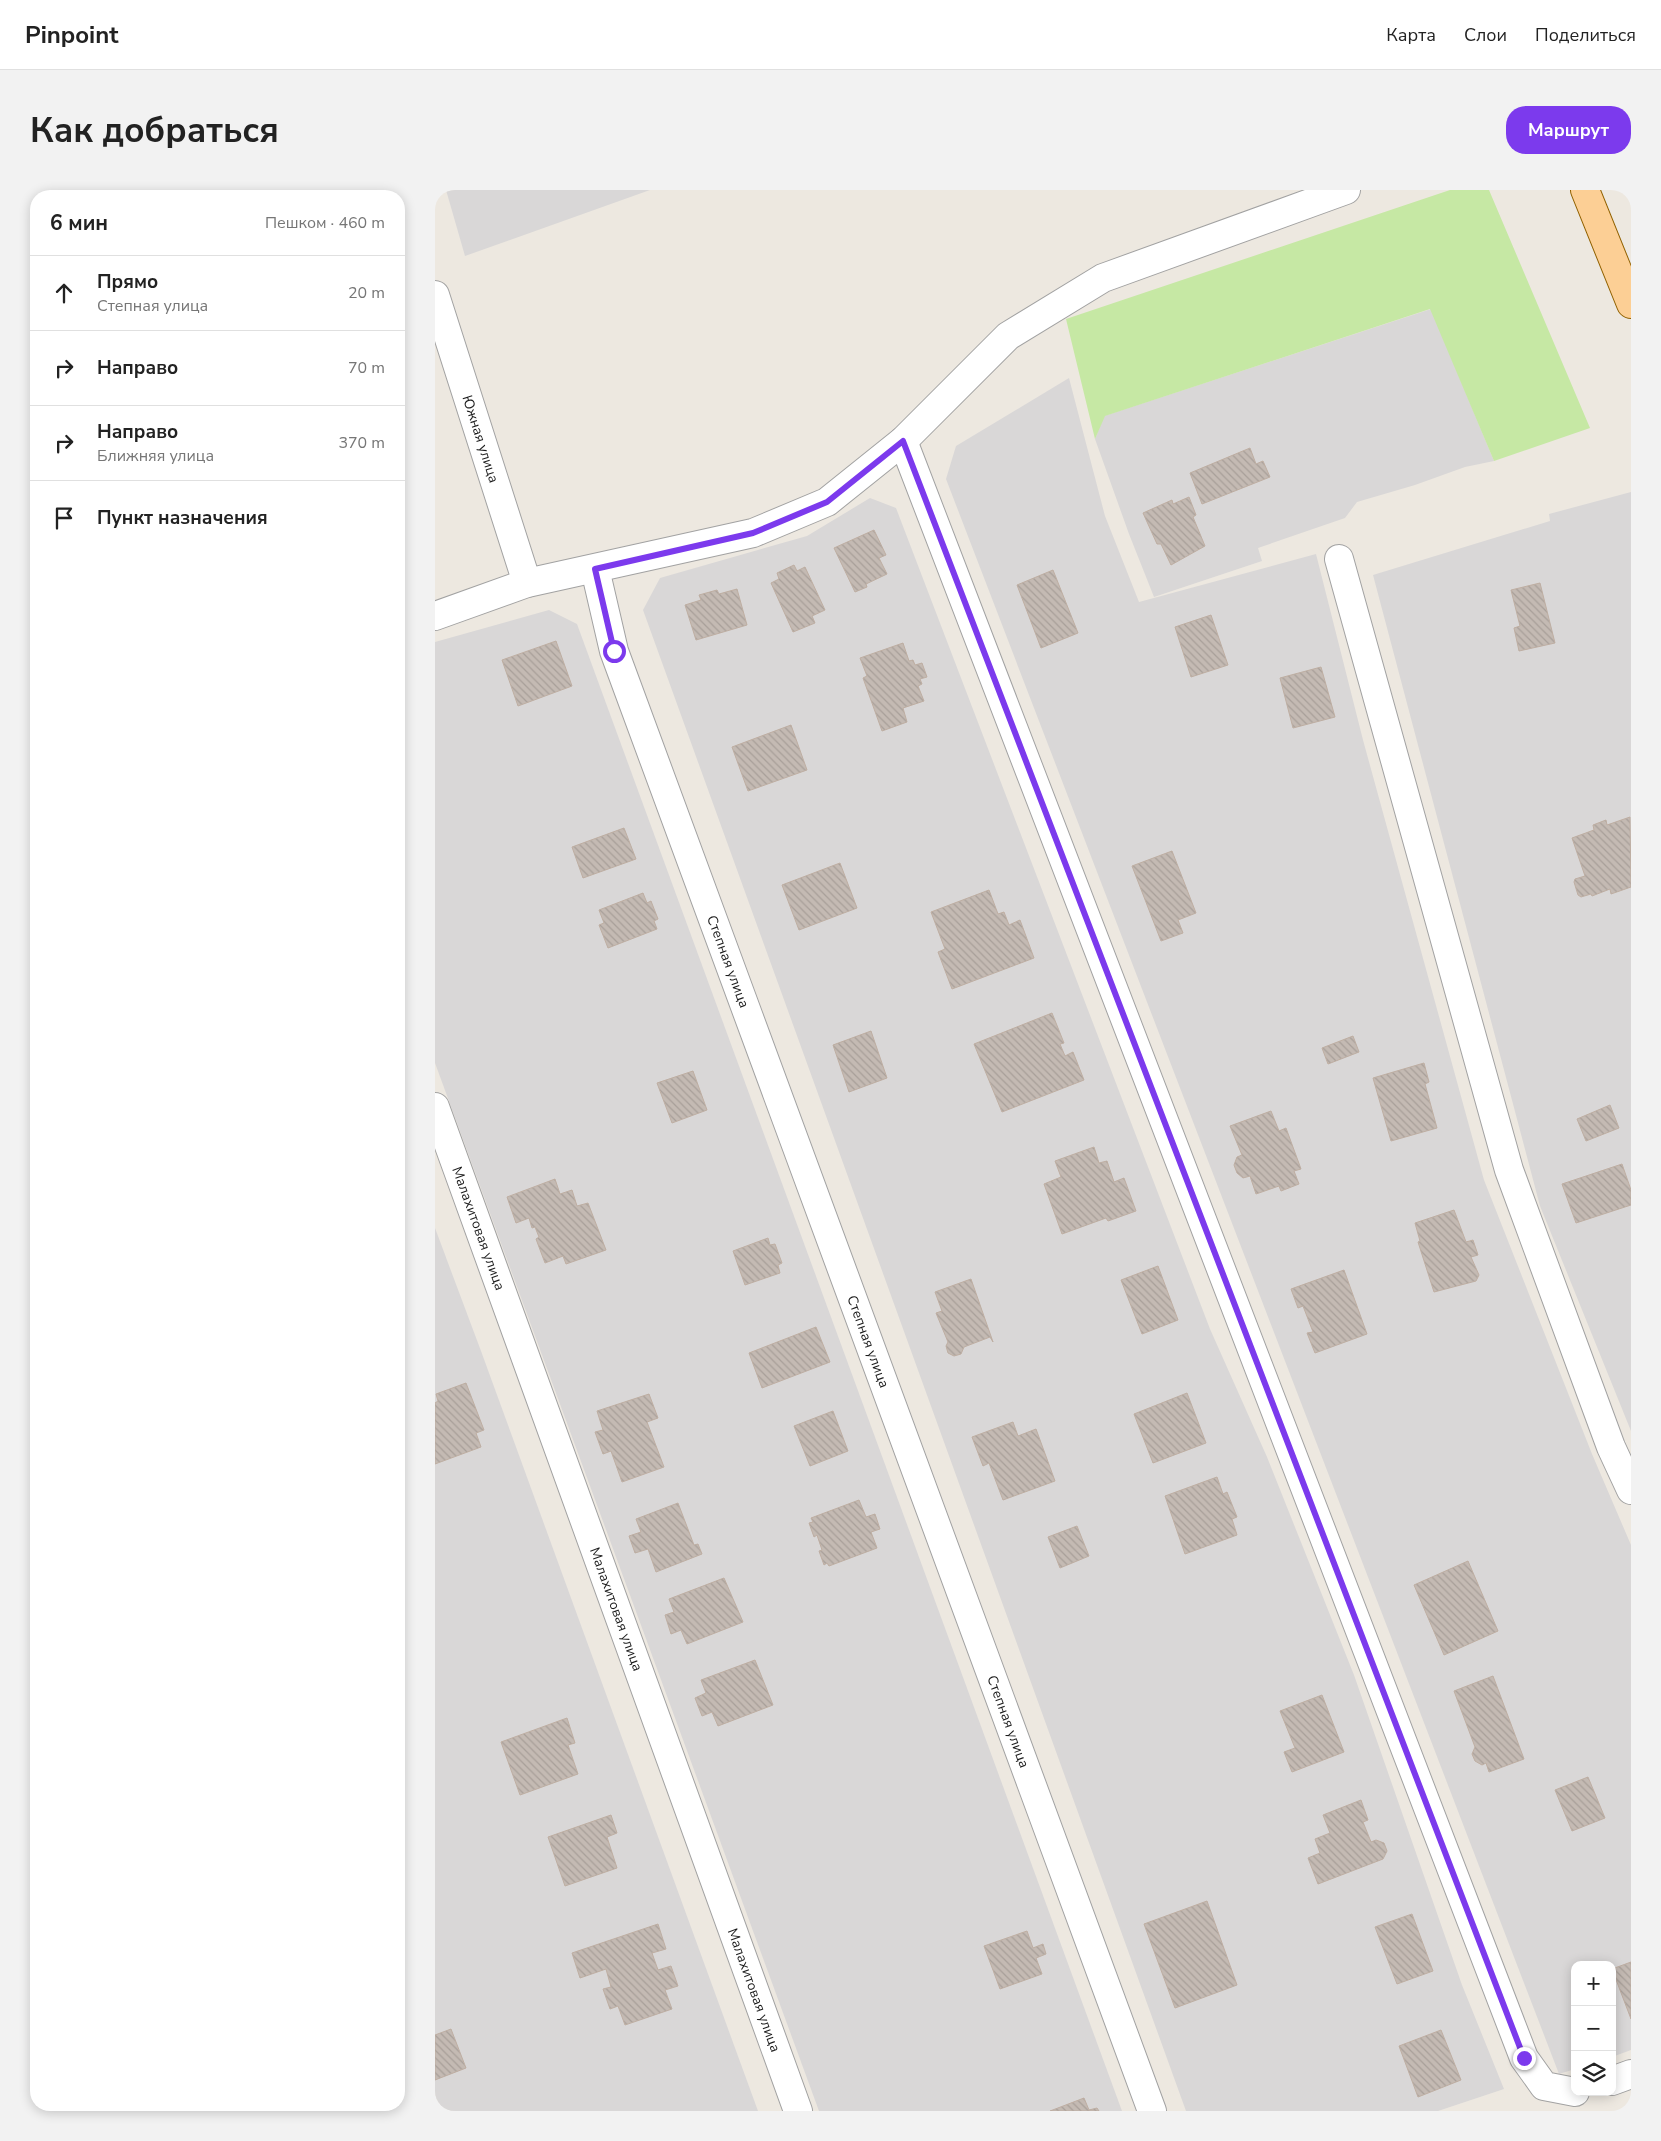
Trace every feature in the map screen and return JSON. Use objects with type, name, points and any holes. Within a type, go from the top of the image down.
[{"type":"main road","points":[[1585,190],[1631,304]]},
{"type":"street","points":[[435,616],[527,583],[753,533],[827,502],[903,441],[1008,336],[1103,278],[1345,190]]},
{"type":"street","name":"Южная улица","points":[[435,295],[527,583]]},
{"type":"street","points":[[903,441],[1524,2058],[1544,2086],[1571,2091]]},
{"type":"street","points":[[1339,559],[1509,1170],[1607,1438],[1631,1490]]},
{"type":"street","name":"Степная улица","points":[[595,569],[618,660],[1152,2111]]},
{"type":"street","name":"Малахитовая улица","points":[[435,1107],[798,2111]]},
{"type":"street","points":[[1616,2080],[1631,2074]]},
{"type":"shaded area","points":[[446,190],[650,190],[465,256]]},
{"type":"shaded area","points":[[1431,309],[1494,461],[1465,467],[1415,485],[1357,502],[1345,518],[1258,548],[1262,561],[1154,597],[1095,439],[1104,416]]},
{"type":"shaded area","points":[[1069,378],[1105,516],[1139,602],[1316,554],[1363,740],[1484,1180],[1592,1454],[1631,1545],[1631,2050],[1616,2056],[1616,1961],[1571,1961],[1571,2070],[1559,2074],[946,479],[956,446]]},
{"type":"shaded area","points":[[1631,492],[1631,1431],[1540,1206],[1373,575],[1550,521],[1549,514]]},
{"type":"shaded area","points":[[870,498],[896,508],[1210,1329],[1267,1457],[1354,1675],[1462,1985],[1504,2089],[1438,2111],[1186,2111],[643,610],[660,578],[807,536]]},
{"type":"shaded area","points":[[549,610],[577,624],[1122,2111],[819,2111],[435,1063],[435,642]]},
{"type":"shaded area","points":[[435,1228],[481,1351],[758,2111],[435,2111]]},
{"type":"green space","points":[[1450,190],[1489,190],[1590,428],[1494,461],[1430,309],[1105,416],[1095,439],[1066,319]]},
{"type":"building","points":[[1250,448],[1256,464],[1263,461],[1270,477],[1202,504],[1190,473]]},
{"type":"building","points":[[1189,497],[1196,515],[1193,517],[1205,546],[1171,565],[1161,544],[1157,544],[1143,513],[1172,500],[1173,504]]},
{"type":"building","points":[[874,530],[886,555],[879,558],[887,574],[866,584],[867,587],[855,592],[834,548]]},
{"type":"building","points":[[794,565],[797,571],[805,567],[825,610],[812,616],[815,623],[793,632],[771,583],[779,579],[777,573]]},
{"type":"building","points":[[1053,570],[1078,633],[1041,648],[1017,585]]},
{"type":"building","points":[[1540,583],[1555,643],[1519,651],[1514,628],[1520,626],[1511,590]]},
{"type":"building","points":[[737,589],[747,625],[696,640],[685,605],[701,600],[699,595],[717,590],[719,594]]},
{"type":"building","points":[[1211,615],[1228,665],[1191,677],[1175,627]]},
{"type":"building","points":[[556,641],[572,686],[518,706],[502,660]]},
{"type":"building","points":[[903,643],[909,661],[913,660],[915,665],[922,663],[927,677],[920,679],[922,684],[918,686],[924,701],[903,708],[907,722],[882,731],[863,678],[867,676],[860,658]]},
{"type":"building","points":[[1321,667],[1335,717],[1293,728],[1280,678]]},
{"type":"building","points":[[791,725],[807,770],[748,791],[732,747]]},
{"type":"building","points":[[1630,817],[1631,887],[1611,894],[1610,889],[1592,896],[1591,894],[1581,897],[1578,895],[1574,882],[1575,879],[1585,876],[1572,838],[1594,830],[1593,825],[1606,820],[1607,825]]},
{"type":"building","points":[[624,828],[636,859],[583,878],[572,847]]},
{"type":"building","points":[[1172,851],[1196,913],[1178,920],[1183,933],[1161,941],[1132,866]]},
{"type":"building","points":[[840,863],[857,908],[799,930],[782,885]]},
{"type":"building","points":[[989,890],[998,914],[1004,912],[1009,925],[1020,920],[1034,958],[952,989],[938,952],[945,949],[931,912]]},
{"type":"building","points":[[643,893],[647,903],[651,901],[658,919],[654,921],[657,929],[608,948],[599,925],[604,923],[599,910]]},
{"type":"building","points":[[1052,1013],[1064,1043],[1060,1044],[1065,1056],[1073,1052],[1084,1080],[1002,1112],[974,1044]]},
{"type":"building","points":[[871,1031],[887,1078],[849,1092],[833,1045]]},
{"type":"building","points":[[1353,1036],[1359,1052],[1328,1064],[1322,1048]]},
{"type":"building","points":[[1424,1063],[1429,1082],[1425,1084],[1437,1128],[1391,1141],[1373,1078]]},
{"type":"building","points":[[693,1071],[707,1110],[672,1123],[657,1083]]},
{"type":"building","points":[[1610,1105],[1619,1128],[1586,1141],[1577,1119]]},
{"type":"building","points":[[1271,1111],[1279,1131],[1286,1128],[1301,1169],[1294,1171],[1299,1184],[1281,1191],[1279,1186],[1256,1194],[1250,1176],[1243,1178],[1237,1173],[1234,1165],[1237,1157],[1242,1155],[1230,1126]]},
{"type":"building","points":[[1094,1147],[1099,1163],[1107,1161],[1114,1182],[1124,1178],[1136,1211],[1108,1221],[1106,1218],[1062,1234],[1044,1184],[1061,1177],[1055,1161]]},
{"type":"building","points":[[1622,1164],[1631,1190],[1631,1205],[1576,1223],[1562,1184]]},
{"type":"building","points":[[555,1179],[560,1194],[572,1190],[577,1206],[588,1203],[606,1250],[566,1264],[563,1256],[545,1263],[536,1239],[539,1237],[535,1227],[532,1228],[529,1218],[516,1223],[507,1197]]},
{"type":"building","points":[[1454,1210],[1466,1242],[1473,1240],[1478,1255],[1471,1257],[1479,1275],[1476,1281],[1434,1292],[1418,1242],[1420,1241],[1415,1223]]},
{"type":"building","points":[[768,1238],[770,1245],[775,1244],[782,1263],[778,1265],[780,1273],[745,1285],[733,1251]]},
{"type":"building","points":[[1158,1266],[1178,1320],[1142,1334],[1121,1280]]},
{"type":"building","points":[[1344,1270],[1367,1334],[1315,1353],[1307,1333],[1313,1332],[1303,1306],[1298,1308],[1291,1289]]},
{"type":"building","points":[[971,1279],[993,1342],[990,1337],[964,1347],[961,1354],[954,1356],[948,1353],[946,1346],[948,1342],[936,1313],[942,1311],[935,1292]]},
{"type":"building","points":[[816,1327],[830,1362],[762,1388],[749,1353]]},
{"type":"building","points":[[466,1383],[484,1430],[476,1433],[481,1447],[435,1464],[435,1403],[438,1401],[436,1394]]},
{"type":"building","points":[[1187,1393],[1206,1443],[1153,1463],[1134,1414]]},
{"type":"building","points":[[649,1394],[658,1418],[647,1422],[664,1467],[622,1482],[611,1451],[603,1454],[595,1432],[603,1430],[597,1411]]},
{"type":"building","points":[[833,1411],[848,1451],[810,1466],[794,1426]]},
{"type":"building","points":[[1013,1422],[1018,1436],[1036,1429],[1055,1481],[1003,1500],[989,1463],[983,1466],[972,1437]]},
{"type":"building","points":[[1217,1477],[1223,1494],[1227,1492],[1237,1517],[1232,1519],[1237,1535],[1185,1554],[1165,1496]]},
{"type":"building","points":[[859,1500],[866,1517],[875,1514],[880,1529],[871,1532],[877,1548],[829,1566],[827,1563],[824,1565],[819,1551],[822,1550],[817,1535],[814,1537],[809,1523],[813,1522],[811,1518]]},
{"type":"building","points":[[678,1503],[694,1545],[698,1544],[702,1554],[656,1572],[648,1549],[635,1553],[629,1536],[641,1532],[636,1519]]},
{"type":"building","points":[[1077,1526],[1089,1556],[1060,1568],[1048,1537]]},
{"type":"building","points":[[1468,1561],[1498,1631],[1444,1655],[1414,1585]]},
{"type":"building","points":[[724,1578],[743,1622],[687,1644],[681,1630],[671,1634],[665,1615],[674,1612],[669,1599]]},
{"type":"building","points":[[755,1660],[773,1705],[718,1726],[712,1712],[702,1716],[695,1698],[706,1693],[701,1680]]},
{"type":"building","points":[[1493,1676],[1524,1759],[1489,1772],[1486,1763],[1482,1765],[1475,1761],[1472,1754],[1475,1747],[1454,1691]]},
{"type":"building","points":[[1322,1695],[1344,1752],[1292,1772],[1284,1752],[1295,1748],[1280,1711]]},
{"type":"building","points":[[567,1718],[575,1743],[568,1745],[578,1774],[520,1795],[501,1742]]},
{"type":"building","points":[[1588,1777],[1605,1818],[1572,1831],[1555,1790]]},
{"type":"building","points":[[1361,1800],[1368,1820],[1363,1822],[1371,1842],[1376,1840],[1384,1843],[1387,1851],[1383,1859],[1318,1884],[1308,1858],[1320,1853],[1315,1839],[1330,1833],[1323,1815]]},
{"type":"building","points":[[611,1815],[617,1833],[607,1837],[617,1868],[565,1886],[548,1837]]},
{"type":"building","points":[[1207,1901],[1237,1985],[1175,2008],[1144,1924]]},
{"type":"building","points":[[1412,1914],[1433,1971],[1397,1984],[1375,1927]]},
{"type":"building","points":[[658,1924],[666,1949],[652,1953],[658,1970],[671,1966],[678,1986],[665,1990],[672,2009],[625,2025],[618,2006],[610,2009],[603,1989],[611,1987],[606,1969],[580,1978],[572,1953]]},
{"type":"building","points":[[1027,1931],[1033,1948],[1043,1944],[1046,1954],[1036,1958],[1042,1974],[1000,1989],[984,1946]]},
{"type":"building","points":[[1631,1962],[1631,2019],[1616,1980],[1616,1968]]},
{"type":"building","points":[[451,2029],[466,2068],[435,2080],[435,2035]]},
{"type":"building","points":[[1441,2030],[1461,2080],[1418,2097],[1399,2046]]},
{"type":"building","points":[[1084,2098],[1089,2110],[1097,2108],[1099,2111],[1050,2111]]},
{"type":"route","points":[[614,651],[595,569],[753,533],[827,502],[903,441],[1524,2058]]}]
